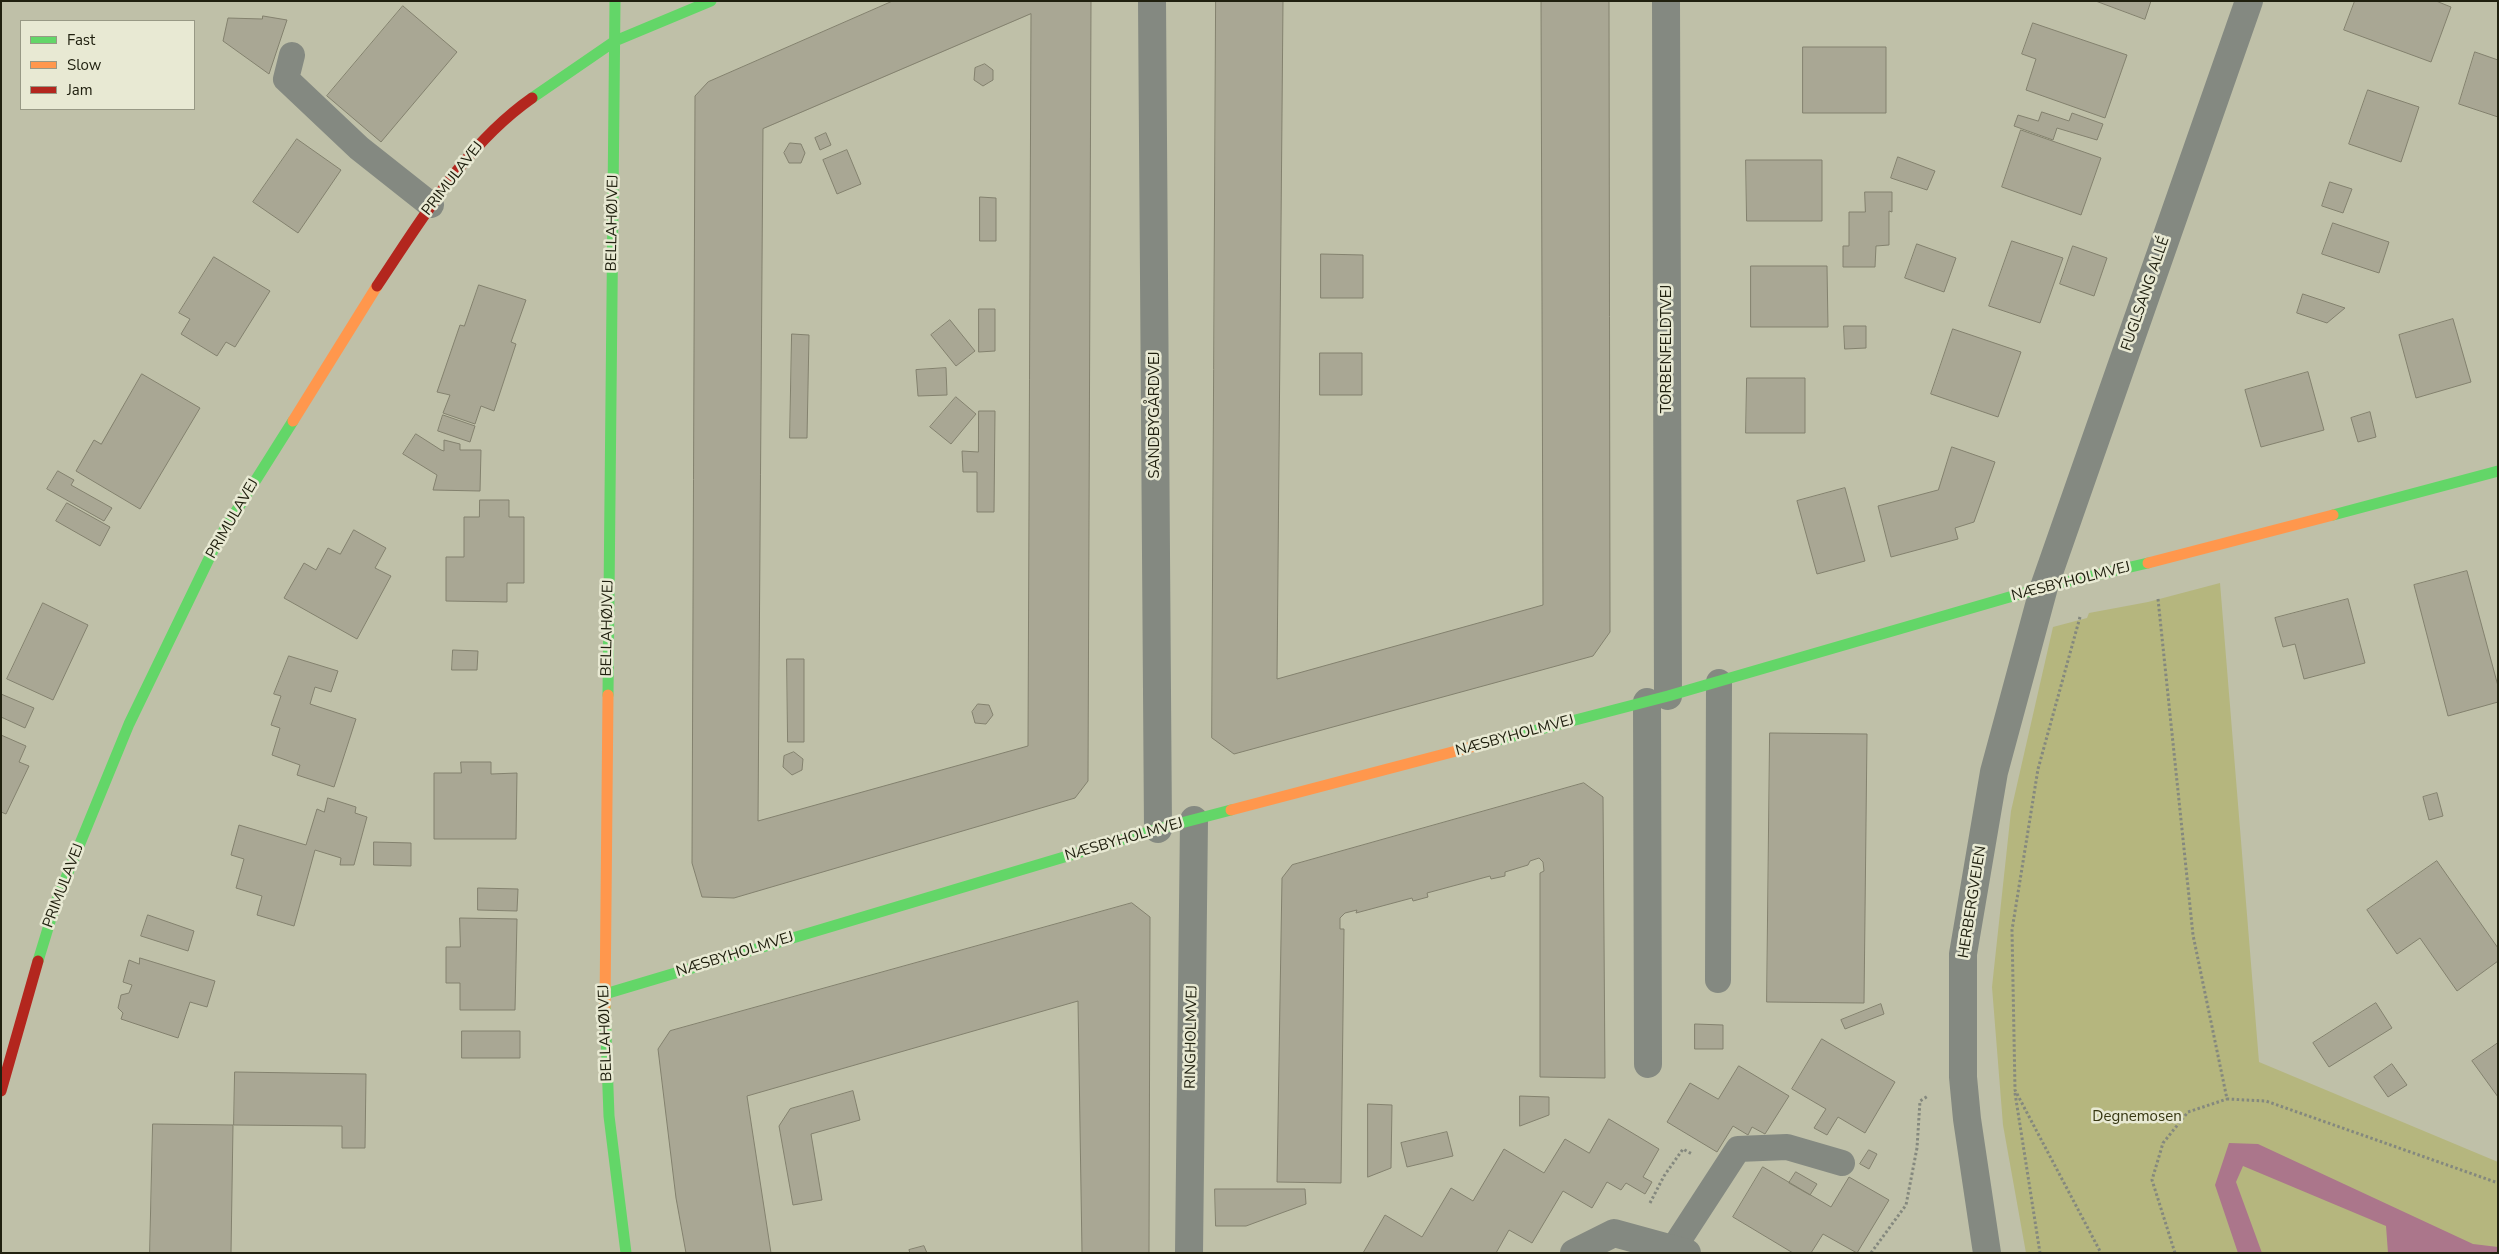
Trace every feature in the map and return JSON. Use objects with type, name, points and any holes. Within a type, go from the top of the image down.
[{"type":"street","name":"BELLAHØJVEJ","points":[[615,1],[604,994],[609,1116],[626,1253]]},
{"type":"street","name":"PRIMULAVEJ","points":[[1,1091],[4,1062],[56,902],[129,724],[218,540],[363,308],[431,205],[480,143],[518,108],[615,41],[711,1]]},
{"type":"street","name":"SANDBYGÅRDVEJ","points":[[1152,1],[1158,829]]},
{"type":"street","name":"TORBENFELDTVEJ","points":[[1657,699],[1666,1]]},
{"type":"street","name":"FUGLSANG ALLÉ","points":[[2044,587],[2249,1]]},
{"type":"street","name":"NÆSBYHOLMVEJ","points":[[604,994],[1158,829],[1657,699],[2044,587],[2154,562],[2498,471]]},
{"type":"street","name":"HERBERGVEJEN","points":[[1987,1253],[1966,1119],[1963,1077],[1965,945],[1994,772],[2044,587]]},
{"type":"street","points":[[1648,1064],[1657,699]]},
{"type":"street","name":"RINGHOLMVEJ","points":[[1189,1253],[1194,820]]},
{"type":"street","points":[[1574,1253],[1614,1232],[1680,1251]]},
{"type":"lane","points":[[292,55],[286,79],[359,148],[431,205]]},
{"type":"lane","points":[[1718,980],[1719,682]]},
{"type":"lane","points":[[1680,1251],[1738,1149],[1787,1146],[1842,1163]]},
{"type":"path","points":[[2154,562],[2193,935],[2227,1099]]},
{"type":"path","points":[[2040,1253],[2015,1090],[2012,930],[2038,769],[2091,576]]},
{"type":"path","points":[[1871,1253],[1906,1205],[1917,1148],[1920,1101],[1963,1077]]},
{"type":"path","points":[[2015,1090],[2101,1253]]},
{"type":"path","points":[[2175,1253],[2152,1180],[2163,1143],[2188,1112],[2227,1099],[2266,1102],[2498,1183]]},
{"type":"green space","name":"Degnemosen","points":[[2220,583],[2259,1062],[2498,1162],[2498,1253],[2026,1253],[2003,1125],[1992,987],[2011,811],[2053,627],[2087,618],[2089,613],[2148,602]]},
{"type":"shaded area","points":[[2229,1143],[2258,1144],[2473,1244],[2498,1247],[2498,1253],[2388,1253],[2386,1226],[2243,1166],[2236,1182],[2262,1253],[2238,1253],[2215,1185]]},
{"type":"building","points":[[893,1],[1091,1],[1088,781],[1075,798],[734,898],[702,897],[692,863],[695,96],[708,82]],"holes":[[[1031,14],[1028,746],[758,821],[763,129]]]},
{"type":"building","points":[[1216,1],[1283,1],[1277,679],[1543,605],[1541,1],[1609,1],[1610,632],[1593,656],[1234,754],[1212,738]]},
{"type":"building","points":[[2096,1],[2151,1],[2145,19]]},
{"type":"building","points":[[2355,1],[2436,1],[2451,7],[2431,62],[2344,30]]},
{"type":"building","points":[[403,6],[457,52],[381,142],[327,96]]},
{"type":"building","points":[[263,16],[287,20],[269,74],[223,41],[228,18],[262,19]]},
{"type":"building","points":[[2033,23],[2127,55],[2105,118],[2026,90],[2036,59],[2022,54]]},
{"type":"building","points":[[1803,47],[1886,47],[1886,113],[1803,113]]},
{"type":"building","points":[[2475,52],[2498,60],[2498,117],[2459,104]]},
{"type":"building","points":[[985,64],[993,70],[993,80],[983,86],[974,80],[975,68]]},
{"type":"building","points":[[2368,90],[2419,107],[2401,162],[2349,144]]},
{"type":"building","points":[[2042,112],[2069,121],[2072,113],[2103,124],[2097,140],[2057,128],[2053,140],[2014,126],[2018,115],[2038,121]]},
{"type":"building","points":[[2021,130],[2101,158],[2081,215],[2002,187]]},
{"type":"building","points":[[826,133],[831,145],[820,150],[815,138]]},
{"type":"building","points":[[297,139],[341,170],[298,233],[253,202]]},
{"type":"building","points":[[790,143],[801,144],[805,153],[801,163],[789,163],[784,153]]},
{"type":"building","points":[[847,150],[861,184],[837,194],[823,160]]},
{"type":"building","points":[[1898,157],[1935,171],[1927,190],[1891,178]]},
{"type":"building","points":[[1746,160],[1822,160],[1822,221],[1747,221]]},
{"type":"building","points":[[2330,182],[2352,189],[2343,213],[2322,206]]},
{"type":"building","points":[[1865,192],[1892,192],[1892,212],[1889,211],[1889,245],[1876,246],[1875,267],[1843,267],[1843,246],[1849,246],[1849,212],[1865,212]]},
{"type":"building","points":[[980,197],[996,198],[996,241],[980,241]]},
{"type":"building","points":[[2333,223],[2389,242],[2379,273],[2322,254]]},
{"type":"building","points":[[2012,241],[2063,258],[2040,323],[1989,306]]},
{"type":"building","points":[[1917,244],[1956,258],[1944,292],[1905,278]]},
{"type":"building","points":[[2073,246],[2107,258],[2094,296],[2060,284]]},
{"type":"building","points":[[1321,254],[1363,255],[1363,298],[1321,298]]},
{"type":"building","points":[[214,257],[270,291],[235,347],[226,342],[217,356],[181,334],[190,319],[179,313]]},
{"type":"building","points":[[1751,266],[1827,266],[1828,327],[1751,327]]},
{"type":"building","points":[[479,285],[526,300],[511,342],[516,344],[494,411],[481,406],[475,424],[443,413],[450,395],[437,392],[460,325],[464,326]]},
{"type":"building","points":[[2303,294],[2345,308],[2327,323],[2297,313]]},
{"type":"building","points":[[979,309],[995,309],[995,351],[979,352]]},
{"type":"building","points":[[2453,319],[2471,382],[2416,398],[2399,335]]},
{"type":"building","points":[[950,320],[975,351],[956,366],[931,335]]},
{"type":"building","points":[[1844,326],[1866,326],[1866,348],[1845,349]]},
{"type":"building","points":[[1953,329],[2021,352],[1998,417],[1931,394]]},
{"type":"building","points":[[792,334],[809,335],[807,438],[790,438]]},
{"type":"building","points":[[1320,353],[1362,353],[1362,395],[1320,395]]},
{"type":"building","points":[[946,368],[947,395],[918,396],[916,370]]},
{"type":"building","points":[[2308,372],[2324,430],[2261,447],[2245,390]]},
{"type":"building","points":[[142,374],[200,408],[140,509],[76,471],[94,440],[101,444]]},
{"type":"building","points":[[1747,378],[1805,378],[1805,433],[1746,433]]},
{"type":"building","points":[[956,397],[976,414],[951,444],[930,427]]},
{"type":"building","points":[[979,411],[995,411],[994,512],[977,512],[977,472],[963,472],[962,451],[978,452]]},
{"type":"building","points":[[2370,412],[2376,437],[2358,442],[2351,418]]},
{"type":"building","points":[[443,415],[475,426],[470,442],[438,431]]},
{"type":"building","points":[[416,434],[444,451],[444,440],[460,444],[460,450],[481,450],[480,491],[433,490],[437,475],[403,454]]},
{"type":"building","points":[[1952,447],[1995,462],[1974,522],[1955,528],[1958,539],[1891,557],[1878,506],[1938,490]]},
{"type":"building","points":[[58,471],[74,480],[71,485],[112,508],[104,521],[47,489]]},
{"type":"building","points":[[1845,488],[1865,561],[1817,574],[1797,501]]},
{"type":"building","points":[[480,500],[509,500],[509,517],[524,517],[524,583],[507,583],[507,602],[446,601],[446,557],[464,557],[464,517],[479,517]]},
{"type":"building","points":[[67,503],[110,527],[100,546],[56,521]]},
{"type":"building","points":[[354,530],[386,548],[375,568],[391,576],[357,639],[284,598],[304,563],[316,570],[328,548],[340,554]]},
{"type":"building","points":[[2467,571],[2498,686],[2498,702],[2448,716],[2414,585]]},
{"type":"building","points":[[2348,599],[2365,663],[2304,679],[2295,644],[2283,647],[2275,618]]},
{"type":"building","points":[[43,603],[88,625],[53,700],[7,679]]},
{"type":"building","points":[[453,650],[478,651],[477,670],[452,670]]},
{"type":"building","points":[[289,656],[338,671],[331,692],[315,687],[310,704],[356,719],[334,787],[297,775],[300,765],[272,755],[280,728],[271,725],[281,696],[274,694]]},
{"type":"building","points":[[787,659],[804,659],[804,742],[788,742]]},
{"type":"building","points":[[1,694],[34,708],[25,728],[1,717]]},
{"type":"building","points":[[978,704],[989,705],[993,715],[986,724],[975,723],[972,712]]},
{"type":"building","points":[[1770,733],[1867,734],[1864,1003],[1767,1002]]},
{"type":"building","points":[[1,735],[26,746],[19,762],[29,766],[6,814],[1,812]]},
{"type":"building","points":[[794,752],[803,759],[802,770],[792,775],[783,767],[784,756]]},
{"type":"building","points":[[461,762],[491,762],[491,774],[517,773],[516,839],[434,839],[434,773],[461,773]]},
{"type":"building","points":[[1584,783],[1603,797],[1605,1078],[1540,1077],[1540,873],[1544,871],[1543,862],[1539,858],[1530,861],[1528,865],[1505,872],[1505,876],[1491,879],[1490,876],[1427,893],[1428,897],[1413,901],[1412,898],[1356,913],[1357,910],[1345,913],[1340,918],[1340,929],[1344,929],[1341,1183],[1277,1182],[1282,878],[1292,865]]},
{"type":"building","points":[[2437,793],[2443,816],[2429,820],[2423,797]]},
{"type":"building","points":[[328,798],[356,807],[355,813],[367,817],[354,865],[340,865],[341,858],[315,850],[294,926],[257,915],[262,896],[236,888],[244,859],[231,855],[239,825],[306,845],[317,809],[324,812]]},
{"type":"building","points":[[374,842],[411,843],[411,866],[374,865]]},
{"type":"building","points":[[2437,861],[2498,948],[2498,961],[2457,991],[2420,938],[2397,954],[2367,910]]},
{"type":"building","points":[[478,888],[518,889],[517,911],[478,910]]},
{"type":"building","points":[[1132,903],[1150,917],[1149,1253],[1082,1253],[1078,1001],[747,1096],[771,1253],[686,1253],[676,1198],[658,1049],[670,1031]]},
{"type":"building","points":[[148,915],[194,931],[188,951],[141,936]]},
{"type":"building","points":[[460,918],[517,919],[515,1010],[460,1010],[460,983],[446,983],[446,947],[460,947]]},
{"type":"building","points":[[140,958],[215,981],[207,1007],[190,1002],[178,1038],[121,1019],[123,1013],[118,1008],[121,995],[129,993],[132,985],[123,982],[129,960],[139,964]]},
{"type":"building","points":[[2376,1003],[2392,1028],[2329,1067],[2313,1043]]},
{"type":"building","points":[[1881,1004],[1884,1014],[1845,1029],[1841,1020]]},
{"type":"building","points":[[1695,1024],[1723,1025],[1723,1049],[1695,1049]]},
{"type":"building","points":[[462,1031],[520,1031],[520,1058],[462,1058]]},
{"type":"building","points":[[1822,1039],[1895,1082],[1865,1133],[1838,1117],[1827,1135],[1814,1128],[1826,1109],[1792,1089]]},
{"type":"building","points":[[2498,1043],[2498,1097],[2472,1061]]},
{"type":"building","points":[[2392,1064],[2407,1085],[2388,1097],[2374,1077]]},
{"type":"building","points":[[1739,1066],[1789,1096],[1765,1134],[1752,1127],[1748,1135],[1733,1126],[1717,1152],[1667,1122],[1690,1083],[1718,1099]]},
{"type":"building","points":[[235,1072],[366,1074],[365,1148],[342,1148],[342,1126],[234,1125]]},
{"type":"building","points":[[853,1091],[860,1120],[811,1134],[822,1200],[793,1205],[779,1126],[790,1109]]},
{"type":"building","points":[[1520,1096],[1549,1097],[1549,1115],[1520,1126]]},
{"type":"building","points":[[1368,1104],[1392,1105],[1391,1168],[1368,1177]]},
{"type":"building","points":[[1609,1119],[1659,1149],[1643,1177],[1652,1182],[1645,1194],[1626,1183],[1621,1190],[1607,1182],[1592,1208],[1563,1191],[1532,1243],[1509,1230],[1496,1253],[1363,1253],[1385,1215],[1422,1237],[1451,1188],[1473,1201],[1504,1149],[1544,1173],[1565,1139],[1589,1153]]},
{"type":"building","points":[[153,1124],[233,1125],[231,1253],[150,1253]]},
{"type":"building","points":[[1447,1132],[1453,1156],[1407,1167],[1401,1143]]},
{"type":"building","points":[[1869,1150],[1877,1154],[1869,1169],[1860,1164]]},
{"type":"building","points":[[1763,1167],[1831,1207],[1849,1177],[1889,1200],[1857,1253],[1823,1234],[1811,1253],[1793,1253],[1733,1217]]},
{"type":"building","points":[[1796,1172],[1817,1184],[1810,1195],[1789,1183]]},
{"type":"building","points":[[1215,1189],[1305,1189],[1306,1204],[1246,1226],[1216,1226]]},
{"type":"building","points":[[924,1246],[927,1253],[910,1253],[909,1250]]},
{"type":"traffic: fast","points":[[608,695],[615,1]]},
{"type":"traffic: fast","points":[[532,98],[615,41],[711,1]]},
{"type":"traffic: fast","points":[[38,961],[56,902],[129,724],[218,540],[293,421]]},
{"type":"traffic: fast","points":[[2333,515],[2498,471]]},
{"type":"traffic: fast","points":[[1479,745],[1668,696],[2044,587],[2148,563]]},
{"type":"traffic: fast","points":[[605,994],[1158,829],[1231,810]]},
{"type":"traffic: fast","points":[[605,1007],[609,1116],[626,1253]]},
{"type":"traffic: slow","points":[[293,421],[377,286]]},
{"type":"traffic: slow","points":[[2148,563],[2333,515]]},
{"type":"traffic: slow","points":[[605,1007],[608,695]]},
{"type":"traffic: slow","points":[[1231,810],[1479,745]]},
{"type":"traffic: jam","points":[[377,286],[428,209],[465,160],[508,117],[532,98]]},
{"type":"traffic: jam","points":[[1,1091],[38,961]]}]
